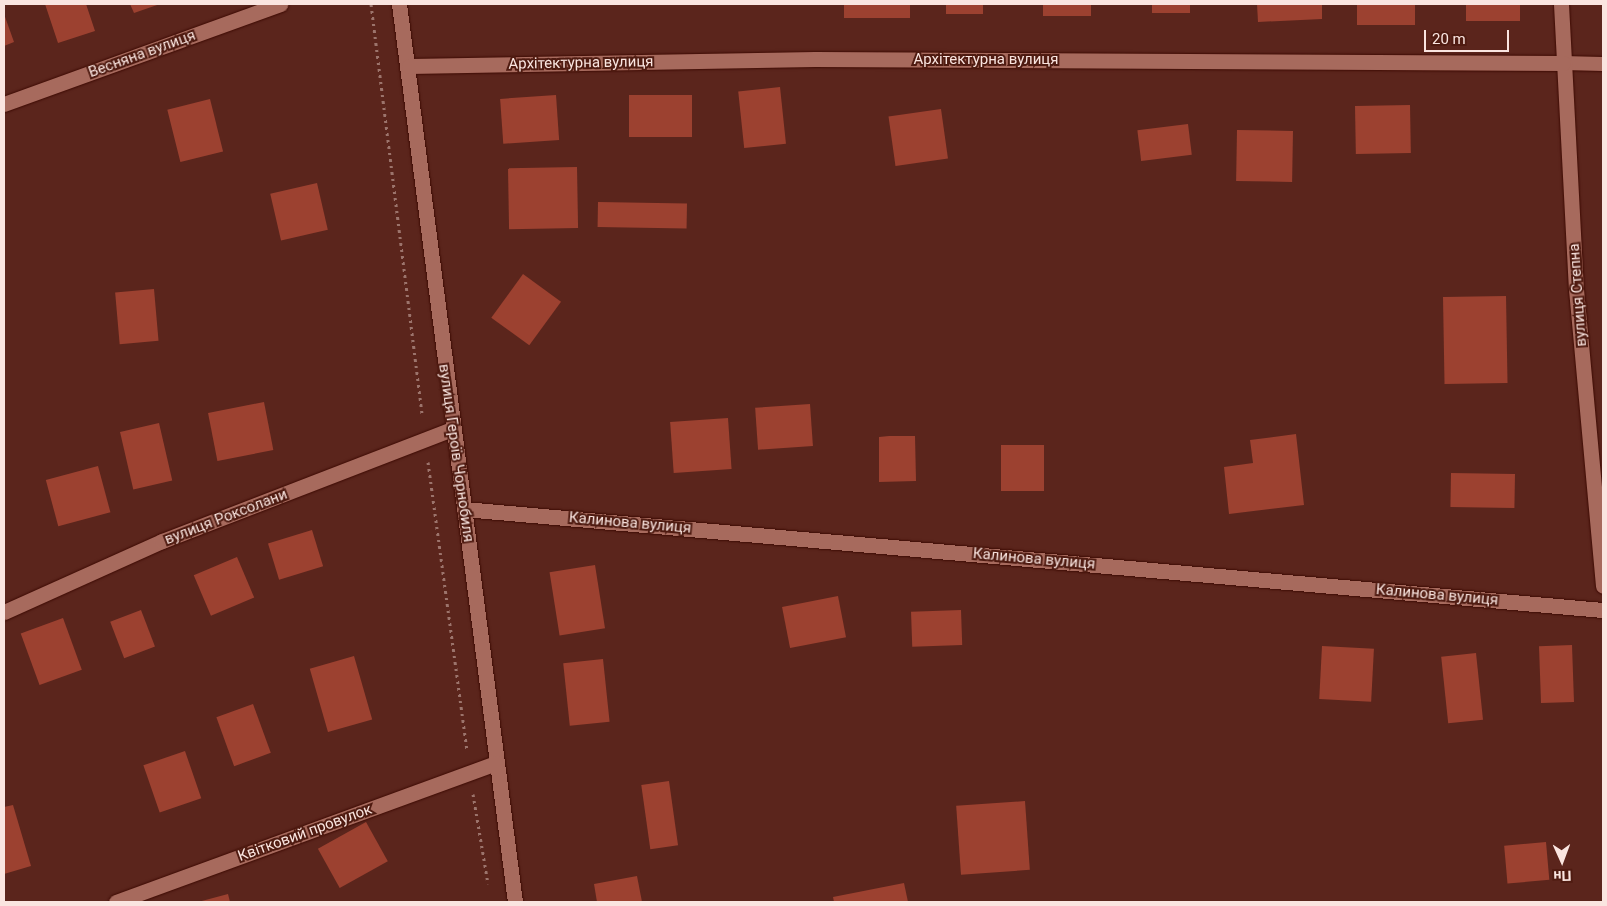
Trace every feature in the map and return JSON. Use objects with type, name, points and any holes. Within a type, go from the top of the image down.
[{"type":"street","name":"Весняна вулиця","points":[[4,104],[280,4]]},
{"type":"street","name":"вулиця Героїв Чорнобиля","points":[[399,4],[495,763],[515,902]]},
{"type":"street","name":"вулиця Степна","points":[[1561,4],[1576,288],[1603,586]]},
{"type":"street","name":"Архітектурна вулиця","points":[[408,66],[815,59],[1563,63]]},
{"type":"street","name":"вулиця Роксолани","points":[[4,612],[162,541],[452,429]]},
{"type":"street","name":"Калинова вулиця","points":[[464,509],[1603,610]]},
{"type":"street","name":"Квітковий провулок","points":[[116,902],[495,763]]},
{"type":"lane","points":[[1563,63],[1603,64]]},
{"type":"building","points":[[45,4],[86,4],[95,31],[58,43]]},
{"type":"building","points":[[130,4],[160,4],[134,13]]},
{"type":"building","points":[[844,4],[910,4],[910,18],[844,18]]},
{"type":"building","points":[[946,4],[983,4],[983,14],[946,14]]},
{"type":"building","points":[[1043,4],[1091,4],[1091,16],[1043,16]]},
{"type":"building","points":[[1152,4],[1190,4],[1190,13],[1152,13]]},
{"type":"building","points":[[1257,4],[1322,4],[1322,19],[1258,22]]},
{"type":"building","points":[[1357,4],[1415,4],[1415,25],[1357,25]]},
{"type":"building","points":[[1466,4],[1520,4],[1520,21],[1466,21]]},
{"type":"building","points":[[4,14],[14,42],[4,46]]},
{"type":"building","points":[[780,87],[786,144],[744,148],[738,91]]},
{"type":"building","points":[[556,95],[559,140],[503,144],[500,99]]},
{"type":"building","points":[[629,95],[692,95],[692,137],[629,137]]},
{"type":"building","points":[[210,99],[223,151],[180,162],[167,110]]},
{"type":"building","points":[[1410,105],[1411,153],[1356,154],[1355,106]]},
{"type":"building","points":[[941,109],[948,159],[895,166],[889,116]]},
{"type":"building","points":[[1188,124],[1192,155],[1141,161],[1137,130]]},
{"type":"building","points":[[1237,130],[1293,131],[1292,182],[1236,181]]},
{"type":"building","points":[[577,167],[578,228],[509,229],[508,168]]},
{"type":"building","points":[[317,183],[328,230],[281,241],[270,194]]},
{"type":"building","points":[[598,202],[687,204],[687,229],[598,227]]},
{"type":"building","points":[[523,274],[561,302],[529,345],[491,318]]},
{"type":"building","points":[[154,289],[159,341],[120,344],[115,292]]},
{"type":"building","points":[[1506,296],[1508,383],[1445,384],[1443,297]]},
{"type":"building","points":[[264,402],[273,450],[217,461],[208,413]]},
{"type":"building","points":[[810,404],[813,446],[758,450],[755,408]]},
{"type":"building","points":[[728,418],[732,469],[674,473],[670,422]]},
{"type":"building","points":[[159,423],[172,480],[133,489],[120,432]]},
{"type":"building","points":[[1296,434],[1304,505],[1229,514],[1224,467],[1253,463],[1250,440]]},
{"type":"building","points":[[915,436],[916,481],[879,482],[879,437]]},
{"type":"building","points":[[1001,445],[1044,445],[1044,491],[1001,491]]},
{"type":"building","points":[[98,466],[110,512],[58,526],[46,480]]},
{"type":"building","points":[[1451,473],[1515,474],[1514,508],[1450,507]]},
{"type":"building","points":[[312,530],[323,566],[279,580],[268,543]]},
{"type":"building","points":[[237,557],[254,598],[211,616],[194,575]]},
{"type":"building","points":[[595,565],[605,628],[560,635],[550,572]]},
{"type":"building","points":[[838,596],[846,637],[790,648],[782,607]]},
{"type":"building","points":[[141,610],[155,646],[124,658],[110,622]]},
{"type":"building","points":[[961,610],[962,645],[912,647],[911,612]]},
{"type":"building","points":[[63,618],[82,670],[40,685],[21,633]]},
{"type":"building","points":[[1572,645],[1574,702],[1541,703],[1539,646]]},
{"type":"building","points":[[1322,646],[1374,649],[1371,702],[1319,699]]},
{"type":"building","points":[[1476,653],[1483,720],[1448,723],[1441,657]]},
{"type":"building","points":[[354,656],[372,719],[328,732],[310,669]]},
{"type":"building","points":[[603,659],[610,722],[570,726],[563,663]]},
{"type":"building","points":[[253,704],[271,753],[234,766],[216,717]]},
{"type":"building","points":[[185,751],[201,798],[160,813],[143,765]]},
{"type":"building","points":[[669,781],[678,845],[650,849],[641,785]]},
{"type":"building","points":[[1025,801],[1030,870],[961,875],[956,806]]},
{"type":"building","points":[[13,805],[31,866],[4,874],[4,807]]},
{"type":"building","points":[[366,822],[388,861],[340,888],[318,849]]},
{"type":"building","points":[[1546,842],[1549,880],[1507,884],[1504,846]]},
{"type":"building","points":[[637,876],[642,902],[597,902],[594,884]]},
{"type":"building","points":[[904,883],[908,902],[834,902],[833,897]]},
{"type":"building","points":[[228,894],[230,902],[198,902]]}]
